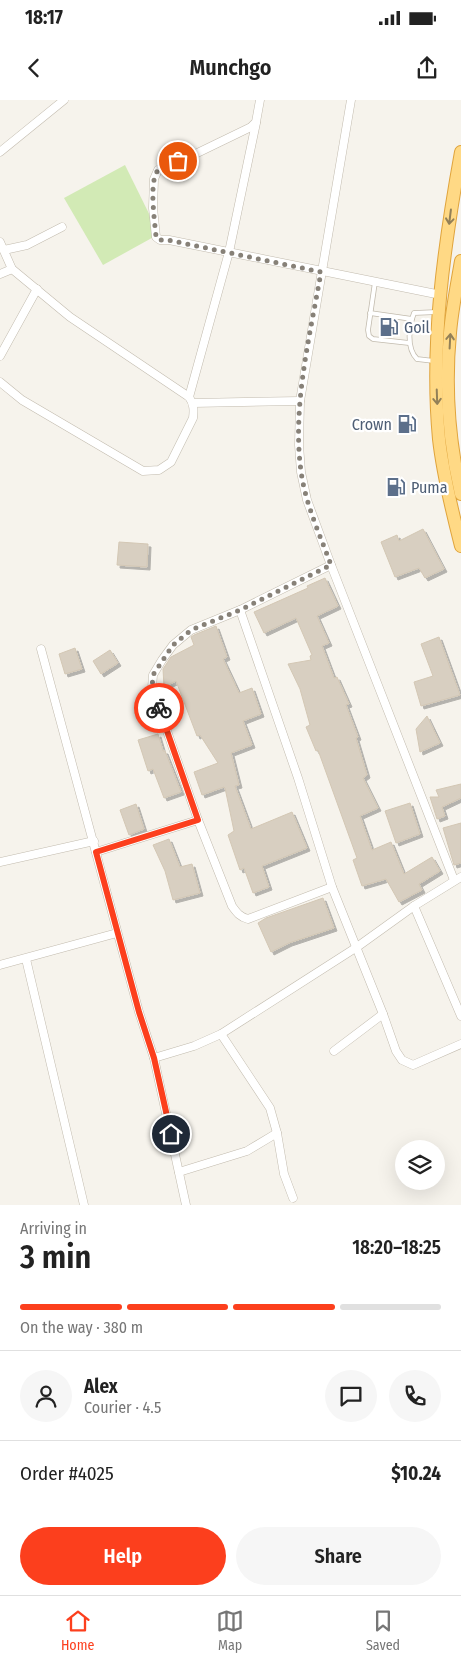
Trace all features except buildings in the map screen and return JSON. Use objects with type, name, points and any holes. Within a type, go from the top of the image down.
[{"type":"highway","points":[[461,152],[451,206],[439,312],[436,361],[439,440],[461,546]]},
{"type":"highway","points":[[461,261],[450,333],[448,371],[449,408],[458,458],[461,494]]},
{"type":"street","points":[[0,152],[64,100]]},
{"type":"street","points":[[0,382],[22,400],[143,470],[159,470],[171,462],[193,418],[191,400],[229,252],[260,100]]},
{"type":"street","points":[[154,1058],[194,1046],[221,1034],[357,947],[414,906],[458,879],[331,565],[307,500],[301,472],[299,445],[300,401],[352,100]]},
{"type":"street","points":[[256,122],[251,127],[158,170],[154,179],[156,237],[160,240],[168,240],[321,272],[441,294]]},
{"type":"street","points":[[4,250],[26,245],[62,226]]},
{"type":"street","points":[[0,242],[12,269],[70,317],[191,400],[300,401]]},
{"type":"street","points":[[0,274],[12,269]]},
{"type":"street","points":[[0,356],[37,289]]},
{"type":"street","points":[[331,565],[240,610],[191,630],[173,645],[153,675],[152,688],[198,820],[232,906],[242,918],[248,919],[332,886]]},
{"type":"street","points":[[240,610],[298,778],[332,886],[396,1051],[402,1060],[413,1065],[461,1044]]},
{"type":"street","points":[[41,649],[117,933],[154,1058],[186,1205]]},
{"type":"street","points":[[96,852],[198,820]]},
{"type":"street","points":[[0,862],[94,842]]},
{"type":"street","points":[[414,906],[461,1016]]},
{"type":"street","points":[[0,965],[117,933]]},
{"type":"street","points":[[26,959],[84,1205]]},
{"type":"street","points":[[334,1051],[383,1014]]},
{"type":"street","points":[[221,1034],[270,1108],[277,1133],[284,1174],[292,1198]]},
{"type":"street","points":[[180,1172],[247,1152],[277,1133]]},
{"type":"lane","points":[[375,282],[368,330],[371,338],[409,343]]},
{"type":"lane","points":[[436,361],[417,359],[409,343],[412,319],[416,312],[439,312]]},
{"type":"lane","points":[[370,313],[412,319]]},
{"type":"green space","points":[[125,165],[159,234],[103,265],[64,198]]},
{"type":"way so far","points":[[159,708],[152,688],[153,675],[173,645],[191,630],[240,610],[331,565],[307,500],[301,472],[299,445],[300,401],[321,272],[168,240],[160,240],[156,237],[154,179],[158,170],[178,161]]},
{"type":"place","name":"Goil","points":[[389,327]]},
{"type":"place","name":"Crown","points":[[407,424]]},
{"type":"place","name":"Puma","points":[[396,487]]},
{"type":"route","points":[[159,708],[198,820],[96,852],[139,1012],[154,1058],[171,1134]]}]
